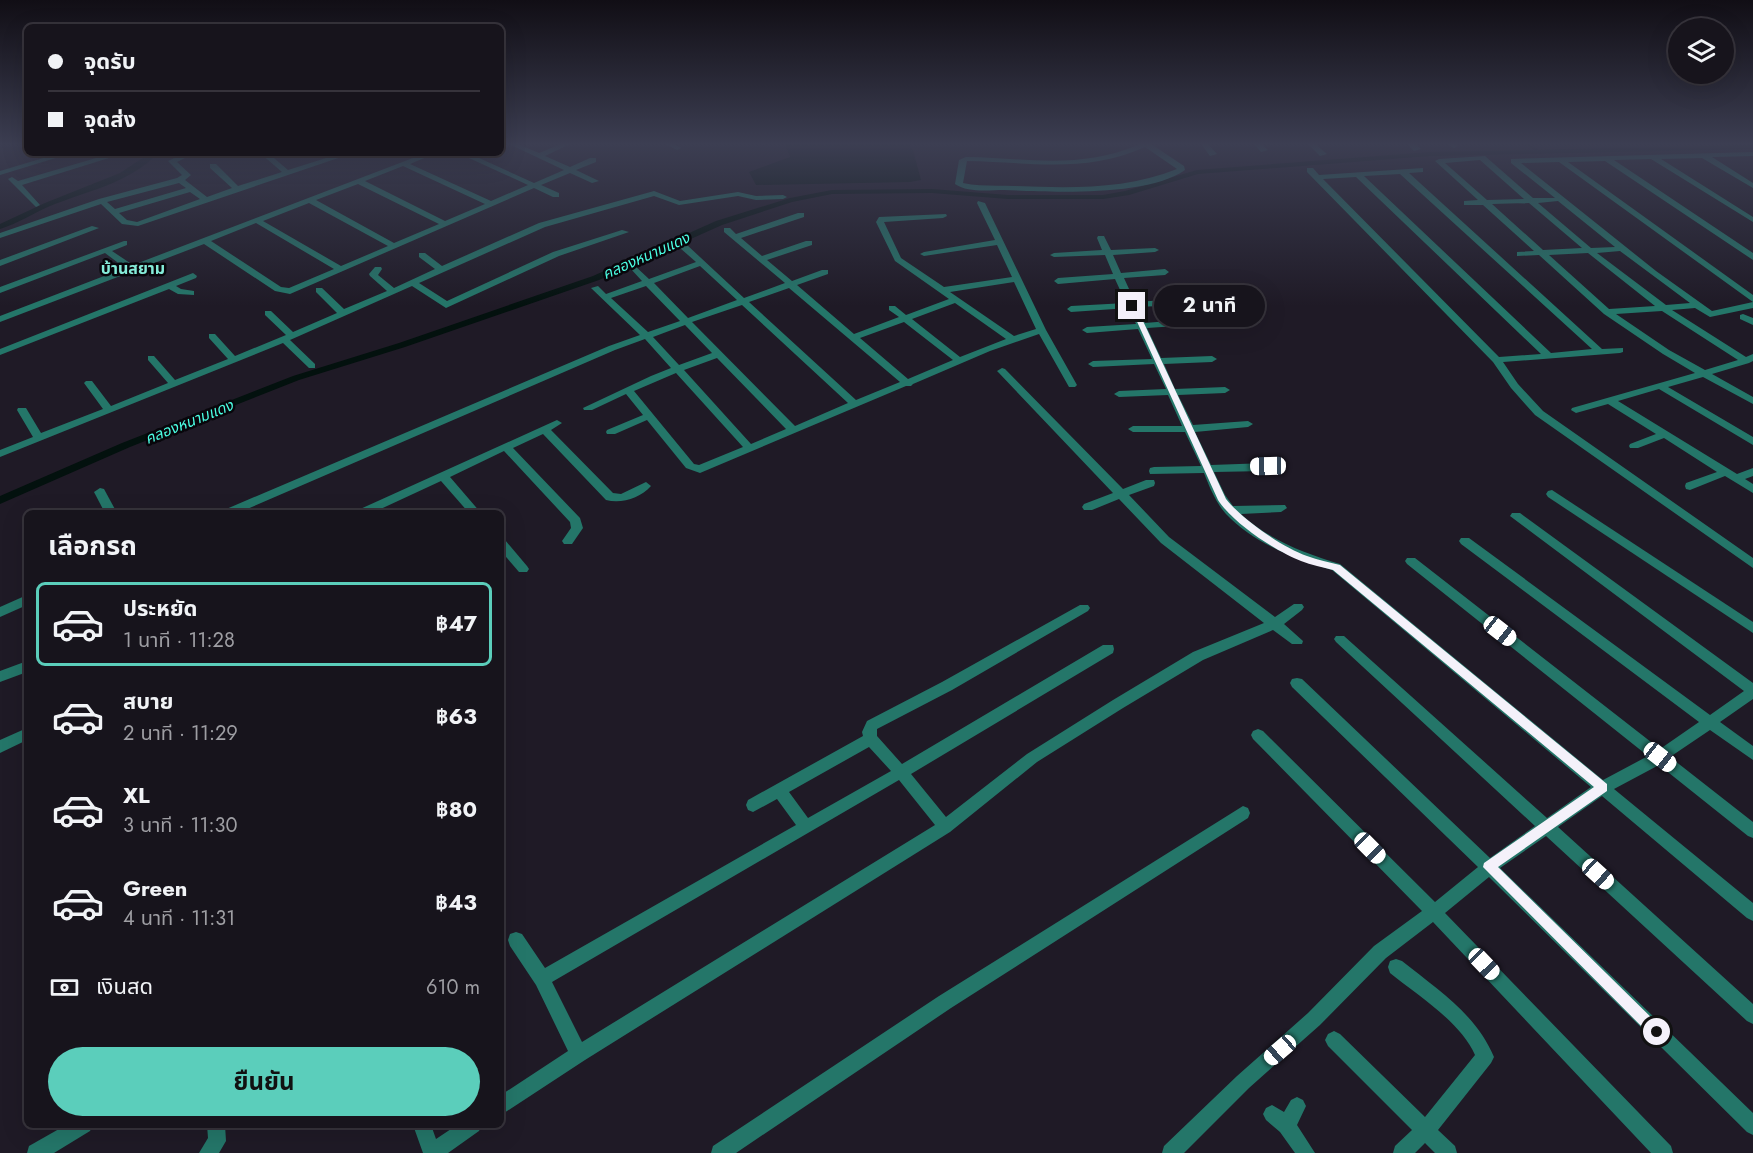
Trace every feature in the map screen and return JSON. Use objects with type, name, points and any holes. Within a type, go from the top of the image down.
[{"type":"street","points":[[29,198],[36,205]]},
{"type":"street","points":[[0,236],[114,198]]},
{"type":"street","points":[[113,212],[161,198]]},
{"type":"street","points":[[202,198],[207,201]]},
{"type":"street","points":[[102,201],[127,223],[138,224],[215,198]]},
{"type":"street","points":[[0,319],[315,198]]},
{"type":"street","points":[[391,198],[445,224]]},
{"type":"street","points":[[478,198],[491,204]]},
{"type":"street","points":[[204,240],[282,291],[293,290],[505,198]]},
{"type":"street","points":[[0,454],[234,360],[542,225],[637,198]]},
{"type":"street","points":[[666,198],[679,203],[713,198]]},
{"type":"street","points":[[1337,198],[1497,360],[1514,386],[1539,413],[1753,564]]},
{"type":"street","points":[[1383,198],[1548,355]]},
{"type":"street","points":[[1431,198],[1598,350]]},
{"type":"street","points":[[1478,198],[1607,312],[1666,352],[1753,401]]},
{"type":"street","points":[[1527,198],[1662,308],[1709,340],[1751,358]]},
{"type":"street","points":[[1560,198],[1653,273],[1710,314],[1753,305]]},
{"type":"street","points":[[1613,198],[1753,299]]},
{"type":"street","points":[[1665,198],[1753,257]]},
{"type":"street","points":[[1718,198],[1753,220]]},
{"type":"street","points":[[309,200],[394,246]]},
{"type":"street","points":[[1467,204],[1555,200]]},
{"type":"street","points":[[981,203],[1041,330],[1072,385]]},
{"type":"street","points":[[735,237],[801,215]]},
{"type":"street","points":[[943,216],[882,219],[880,222],[898,259],[1013,340]]},
{"type":"street","points":[[256,220],[341,269]]},
{"type":"street","points":[[0,263],[95,228]]},
{"type":"street","points":[[727,230],[908,384]]},
{"type":"street","points":[[412,282],[446,305],[556,254],[625,232]]},
{"type":"street","points":[[1101,238],[1222,500],[1230,511],[1261,534],[1303,558],[1336,567],[1753,913]]},
{"type":"street","points":[[924,254],[999,242]]},
{"type":"street","points":[[0,290],[124,243]]},
{"type":"street","points":[[761,259],[809,243]]},
{"type":"street","points":[[683,246],[856,405]]},
{"type":"street","points":[[1520,254],[1617,249]]},
{"type":"street","points":[[106,250],[131,268]]},
{"type":"street","points":[[1054,255],[1155,250]]},
{"type":"street","points":[[422,255],[441,270]]},
{"type":"street","points":[[606,297],[702,263]]},
{"type":"street","points":[[634,268],[794,431]]},
{"type":"street","points":[[378,269],[373,274],[374,276],[393,291]]},
{"type":"street","points":[[235,510],[522,385],[686,320],[825,272]]},
{"type":"street","points":[[1058,281],[1165,272]]},
{"type":"street","points":[[0,352],[193,276]]},
{"type":"street","points":[[944,290],[1017,279]]},
{"type":"street","points":[[169,285],[178,291],[191,293]]},
{"type":"street","points":[[595,288],[646,335],[750,449]]},
{"type":"street","points":[[319,290],[343,313]]},
{"type":"street","points":[[854,338],[957,299]]},
{"type":"street","points":[[1071,309],[1180,302]]},
{"type":"street","points":[[1607,312],[1692,306]]},
{"type":"street","points":[[892,308],[960,361]]},
{"type":"street","points":[[268,313],[312,366]]},
{"type":"street","points":[[1743,317],[1753,322]]},
{"type":"street","points":[[1087,330],[1141,324],[1192,322]]},
{"type":"street","points":[[628,390],[695,470],[706,468],[960,361],[1041,330]]},
{"type":"street","points":[[212,336],[234,360]]},
{"type":"street","points":[[1497,360],[1620,350]]},
{"type":"street","points":[[588,408],[719,354]]},
{"type":"street","points":[[151,358],[174,384]]},
{"type":"street","points":[[1576,410],[1751,358]]},
{"type":"street","points":[[1093,364],[1212,359]]},
{"type":"street","points":[[1002,371],[1165,540],[1297,641]]},
{"type":"street","points":[[89,383],[109,410]]},
{"type":"street","points":[[1660,386],[1753,442]]},
{"type":"street","points":[[1119,394],[1225,390]]},
{"type":"street","points":[[1610,400],[1753,489]]},
{"type":"street","points":[[22,410],[39,438]]},
{"type":"street","points":[[611,432],[649,416]]},
{"type":"street","points":[[378,510],[443,476],[557,423]]},
{"type":"street","points":[[1133,429],[1189,429],[1248,424]]},
{"type":"street","points":[[544,429],[610,497],[623,498],[646,486]]},
{"type":"street","points":[[1634,446],[1665,434]]},
{"type":"street","points":[[506,447],[576,521],[577,528],[568,541]]},
{"type":"street","points":[[1154,471],[1268,466]]},
{"type":"street","points":[[1690,486],[1726,472]]},
{"type":"street","points":[[1737,479],[1753,472]]},
{"type":"street","points":[[443,476],[472,510]]},
{"type":"street","points":[[1088,507],[1150,483]]},
{"type":"street","points":[[100,492],[109,510]]},
{"type":"street","points":[[1552,494],[1753,628]]},
{"type":"street","points":[[1230,511],[1281,508]]},
{"type":"street","points":[[1171,1153],[1243,1082],[1314,1019],[1380,952],[1489,867],[1602,788],[1660,757],[1753,691],[1516,516]]},
{"type":"street","points":[[1465,541],[1753,754]]},
{"type":"street","points":[[504,547],[523,569]]},
{"type":"street","points":[[1411,561],[1753,831]]},
{"type":"street","points":[[0,612],[24,601]]},
{"type":"street","points":[[504,1104],[579,1054],[945,827],[1032,758],[1118,704],[1197,656],[1276,623],[1298,607]]},
{"type":"street","points":[[945,827],[902,772],[871,739],[869,732],[872,725],[947,686],[1084,608]]},
{"type":"street","points":[[1340,639],[1753,1016]]},
{"type":"street","points":[[542,979],[902,772],[1108,649]]},
{"type":"street","points":[[0,677],[24,667]]},
{"type":"street","points":[[1297,683],[1489,867],[1753,1126]]},
{"type":"street","points":[[0,747],[24,735]]},
{"type":"street","points":[[1258,735],[1434,912],[1664,1153]]},
{"type":"street","points":[[753,805],[871,739]]},
{"type":"street","points":[[779,790],[807,827]]},
{"type":"street","points":[[720,1153],[945,1002],[1243,813]]},
{"type":"street","points":[[516,940],[542,979],[579,1054]]},
{"type":"street","points":[[1396,968],[1455,1017],[1482,1045],[1485,1057],[1426,1130],[1402,1153]]},
{"type":"street","points":[[1334,1040],[1448,1153]]},
{"type":"street","points":[[1297,1106],[1279,1120],[1306,1153]]},
{"type":"street","points":[[36,1153],[79,1128]]},
{"type":"street","points":[[207,1153],[217,1141],[216,1128]]},
{"type":"street","points":[[423,1128],[432,1153],[469,1128]]},
{"type":"waterway","points":[[0,227],[65,198]]},
{"type":"waterway","name":"คลองหนามแดง","points":[[0,500],[126,445],[296,378],[402,345],[596,278],[719,223],[802,198]]},
{"type":"district","name":"บ้านสยาม","points":[[133,268]]},
{"type":"route","points":[[1132,306],[1222,500],[1230,511],[1261,534],[1303,558],[1336,567],[1602,788],[1489,867],[1657,1032]]}]
